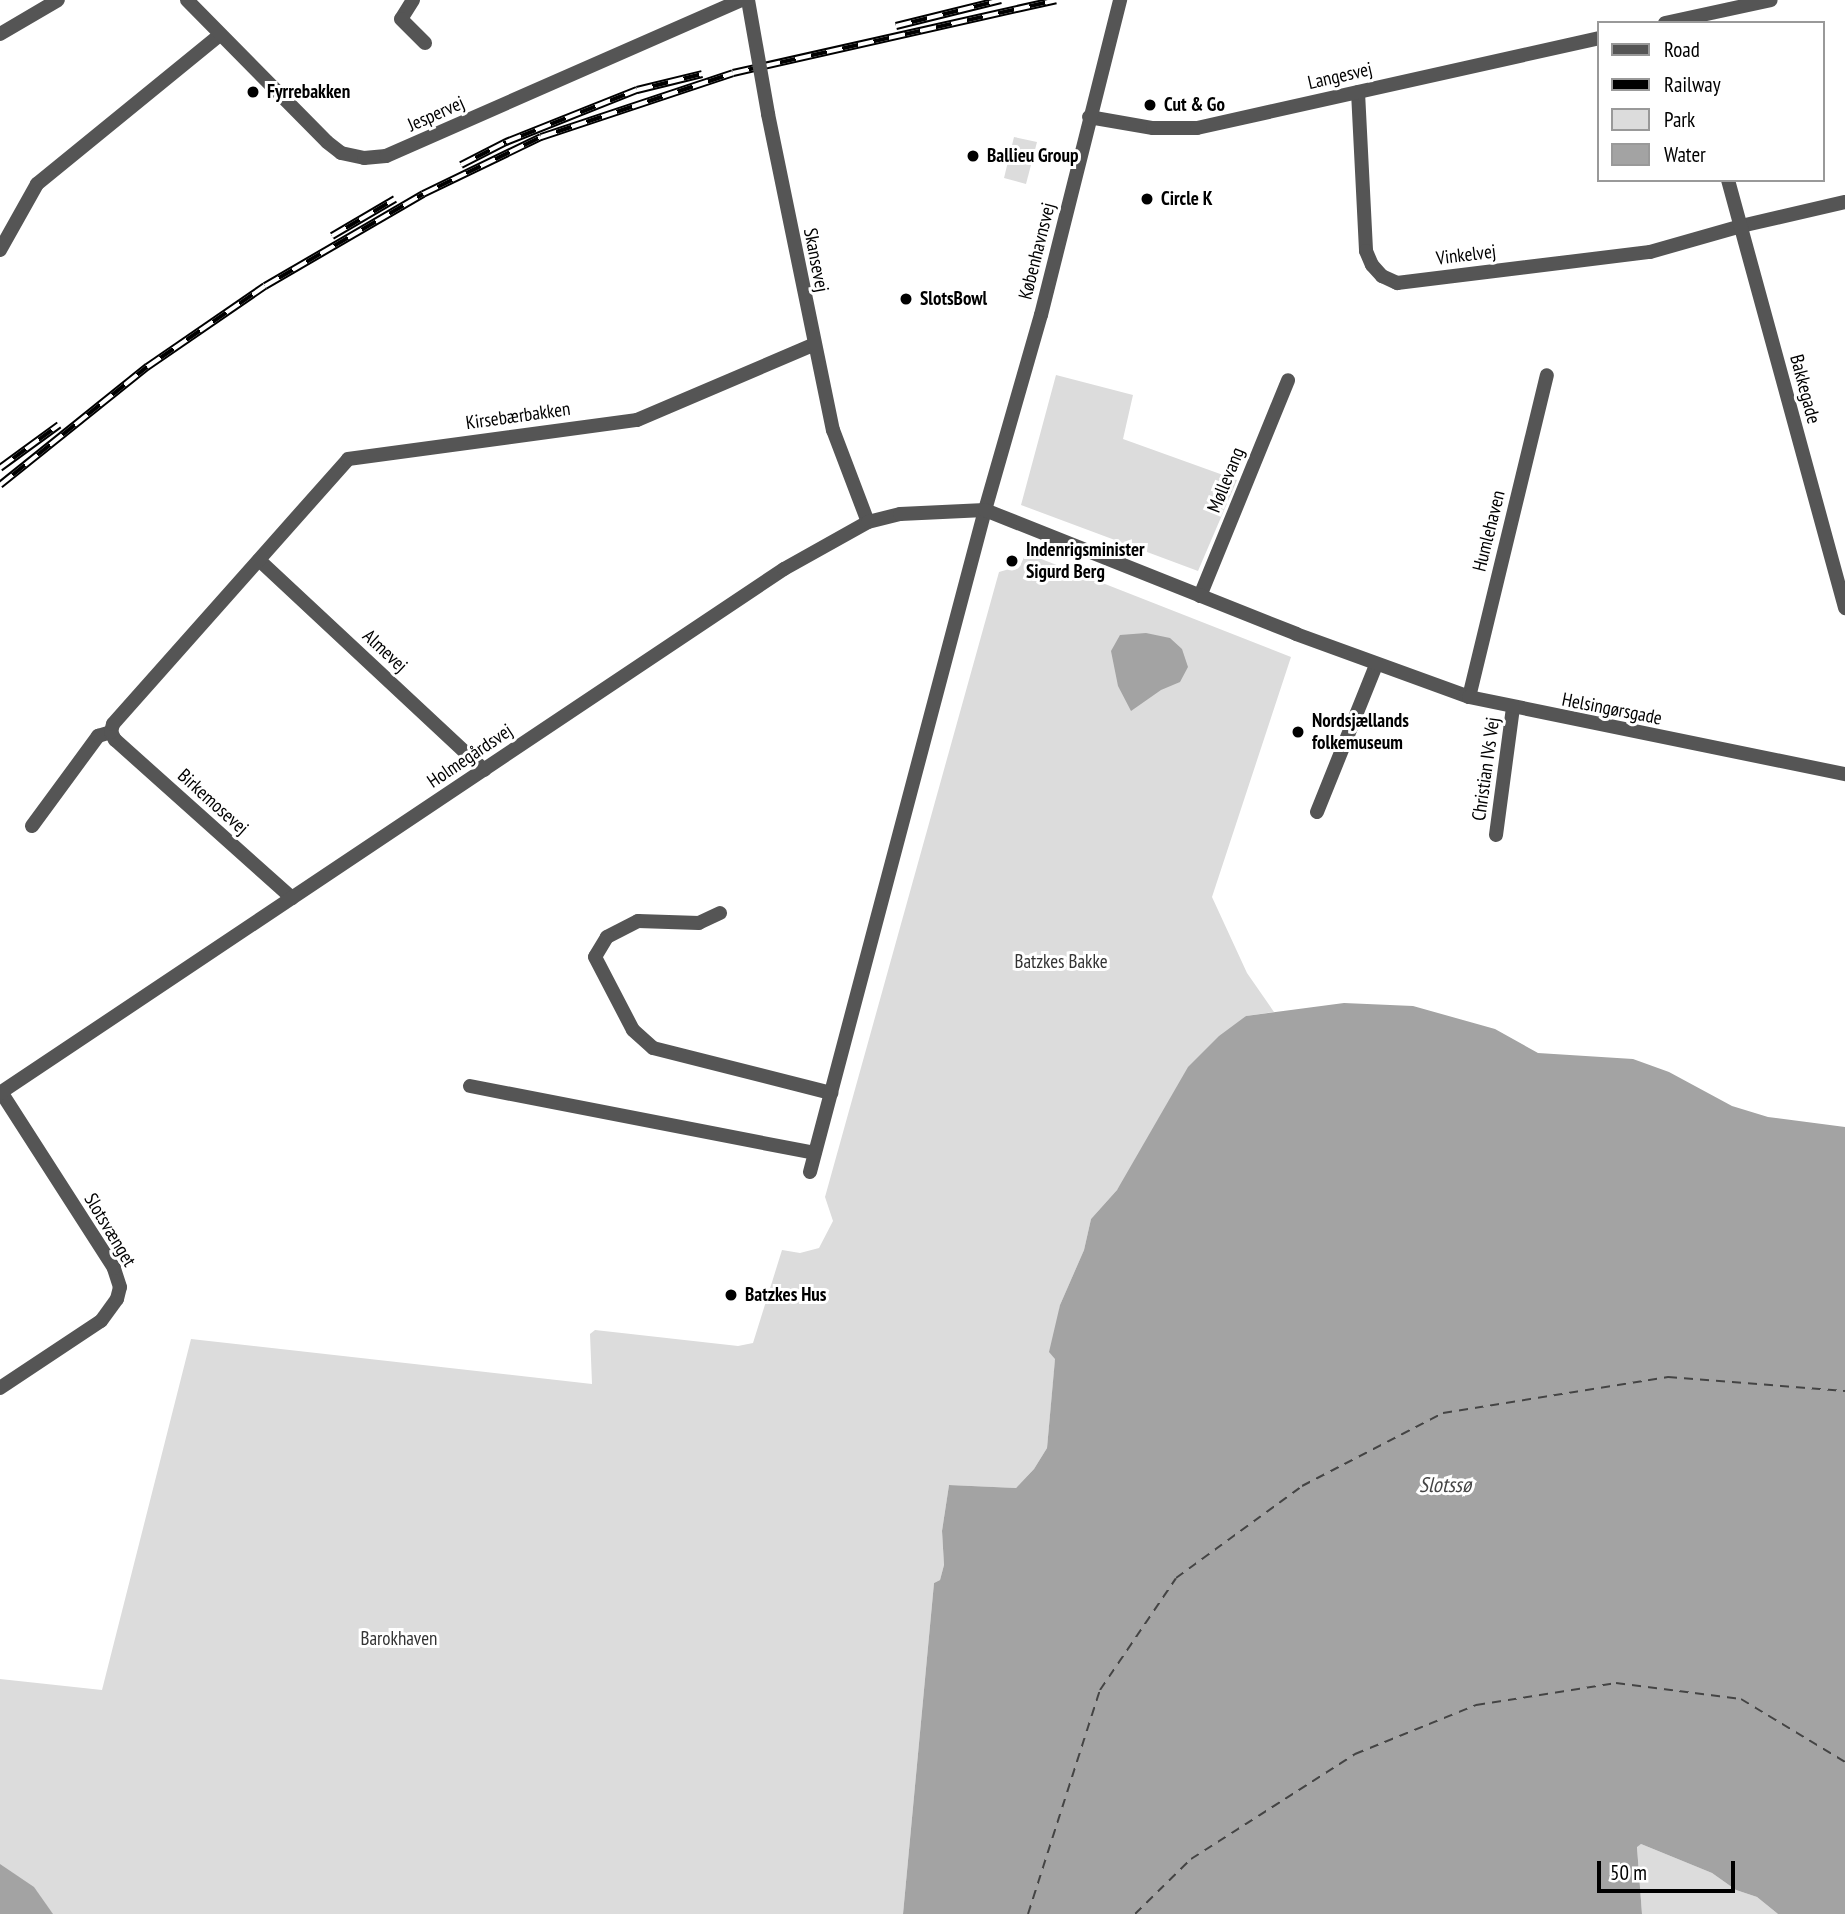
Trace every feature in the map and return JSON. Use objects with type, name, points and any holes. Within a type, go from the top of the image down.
[{"type":"street","points":[[0,34],[58,0]]},
{"type":"street","name":"Jespervej","points":[[187,0],[327,142],[341,153],[363,158],[386,156],[741,0]]},
{"type":"street","points":[[414,0],[401,19],[425,43]]},
{"type":"street","name":"Skansevej","points":[[748,0],[813,345],[833,430],[867,522]]},
{"type":"street","name":"Københavnsvej","points":[[985,510],[1041,315],[1120,0]]},
{"type":"street","points":[[1682,21],[1771,0]]},
{"type":"street","points":[[0,250],[37,184],[220,35]]},
{"type":"street","name":"Langesvej","points":[[1089,117],[1153,128],[1197,128],[1596,38]]},
{"type":"street","name":"Vinkelvej","points":[[1358,92],[1366,251],[1372,265],[1382,276],[1397,283],[1650,252],[1741,226],[1845,202]]},
{"type":"street","name":"Bakkegade","points":[[1729,182],[1845,608]]},
{"type":"street","name":"Kirsebærbakken","points":[[258,560],[348,459],[638,419],[813,345]]},
{"type":"street","name":"Humlehaven","points":[[1469,697],[1547,375]]},
{"type":"street","name":"Møllevang","points":[[1200,596],[1288,380]]},
{"type":"street","points":[[810,1172],[985,510]]},
{"type":"street","name":"Holmegårdsvej","points":[[1,1093],[784,569],[867,522],[900,514],[985,510]]},
{"type":"street","name":"Helsingørsgade","points":[[985,510],[1376,665],[1469,697],[1845,774]]},
{"type":"street","points":[[32,826],[99,736],[111,732],[113,724],[258,560]]},
{"type":"street","name":"Almevej","points":[[258,560],[484,770]]},
{"type":"street","points":[[1317,812],[1376,665]]},
{"type":"street","name":"Christian IVs Vej","points":[[1496,835],[1513,708]]},
{"type":"street","name":"Birkemosevej","points":[[111,732],[125,749],[292,898]]},
{"type":"street","points":[[720,913],[699,923],[638,921],[607,937],[595,957],[633,1030],[653,1048],[831,1093]]},
{"type":"street","points":[[470,1086],[815,1153]]},
{"type":"street","name":"Slotsvænget","points":[[0,1388],[101,1321],[117,1299],[120,1287],[114,1268],[1,1093]]},
{"type":"green space","points":[[1014,137],[1037,142],[1026,184],[1004,178]]},
{"type":"green space","points":[[1056,375],[1133,395],[1123,439],[1237,480],[1198,571],[1021,505]]},
{"type":"green space","name":"Barokhaven","points":[[1026,553],[1291,657],[1212,897],[1247,973],[1274,1012],[1246,1016],[1117,1190],[1091,1219],[1084,1250],[1060,1305],[1047,1448],[1034,1469],[1016,1488],[949,1485],[942,1531],[944,1565],[940,1580],[934,1583],[903,1914],[0,1914],[0,1679],[102,1690],[191,1339],[592,1384],[590,1334],[595,1330],[738,1346],[753,1343],[782,1250],[800,1253],[819,1248],[833,1221],[825,1197],[999,572],[1020,566]]},
{"type":"green space","points":[[1641,1844],[1712,1873],[1736,1890],[1757,1897],[1778,1914],[1642,1914],[1637,1846]]},
{"type":"water","points":[[1146,633],[1170,638],[1182,649],[1188,667],[1180,682],[1161,690],[1131,711],[1118,686],[1111,651],[1120,635]]},
{"type":"water","name":"Slotssø","points":[[1344,1003],[1413,1006],[1495,1029],[1538,1053],[1633,1059],[1669,1072],[1732,1106],[1768,1117],[1845,1127],[1845,1914],[1778,1914],[1757,1897],[1736,1890],[1712,1873],[1641,1844],[1637,1847],[1642,1914],[903,1914],[934,1583],[940,1580],[944,1565],[942,1531],[949,1485],[1016,1488],[1034,1469],[1047,1448],[1055,1359],[1049,1352],[1060,1305],[1084,1250],[1091,1219],[1117,1190],[1188,1067],[1219,1036],[1246,1016]]},
{"type":"water","points":[[0,1864],[34,1887],[53,1914],[0,1914]]},
{"type":"ferry route","points":[[1028,1914],[1100,1690],[1176,1578],[1302,1486],[1443,1413],[1668,1377],[1845,1391]]},
{"type":"ferry route","points":[[1135,1914],[1191,1859],[1355,1754],[1476,1705],[1616,1683],[1741,1699],[1845,1762]]},
{"type":"railway","points":[[896,26],[1001,0]]},
{"type":"railway","points":[[0,485],[147,367],[265,286],[423,194],[541,137],[733,73],[1056,0]]},
{"type":"railway","points":[[461,165],[506,142],[637,90],[702,74]]},
{"type":"railway","points":[[332,236],[395,199]]},
{"type":"railway","points":[[0,468],[59,425]]},
{"type":"place","name":"Fyrrebakken","points":[[253,92]]},
{"type":"place","name":"Cut & Go","points":[[1150,105]]},
{"type":"place","name":"Ballieu Group","points":[[973,156]]},
{"type":"place","name":"Circle K","points":[[1147,199]]},
{"type":"place","name":"SlotsBowl","points":[[906,299]]},
{"type":"place","name":"Indenrigsminister Sigurd Berg","points":[[1012,561]]},
{"type":"place","name":"Nordsjællands folkemuseum","points":[[1298,732]]},
{"type":"place","name":"Batzkes Hus","points":[[731,1295]]},
{"type":"park label","name":"Batzkes Bakke","points":[[1061,962]]}]
